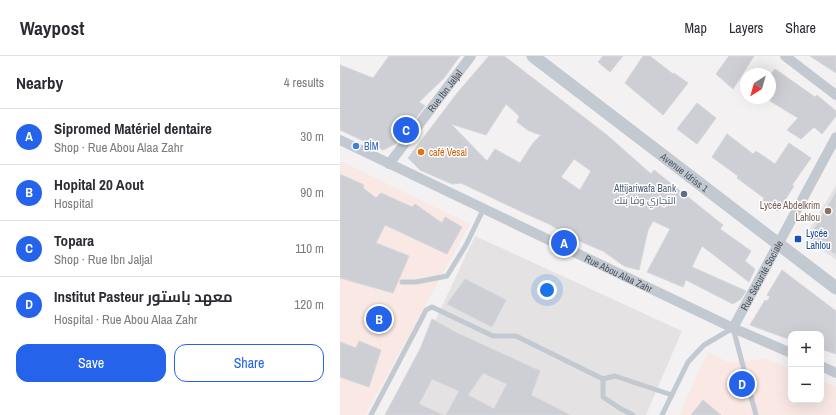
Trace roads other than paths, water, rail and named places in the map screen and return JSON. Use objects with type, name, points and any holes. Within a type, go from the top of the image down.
[{"type":"street","name":"Rue Ibn Jaljal","points":[[389,164],[471,56]]},
{"type":"street","name":"Avenue Idriss 1","points":[[533,56],[836,288]]},
{"type":"street","points":[[785,56],[836,95]]},
{"type":"street","name":"Rue Sécurité Sociale","points":[[733,328],[836,137]]},
{"type":"street","name":"Rue Abou Alaa Zahr","points":[[340,140],[733,328],[788,352]]},
{"type":"street","points":[[824,367],[836,372]]},
{"type":"lane","points":[[402,282],[416,282],[447,276],[466,245],[484,208]]},
{"type":"lane","points":[[371,415],[422,316],[426,310],[432,307],[493,336],[516,336],[603,378],[615,376],[672,395]]},
{"type":"lane","points":[[662,415],[688,362],[704,345],[733,328],[756,415]]},
{"type":"lane","points":[[603,378],[603,396],[621,409],[633,415]]},
{"type":"place","name":"Topara","points":[[406,130]]},
{"type":"place","name":"BİM","points":[[356,146]]},
{"type":"place","name":"café Vesal","points":[[421,152]]},
{"type":"place","name":"Attijariwafa Bank التجاري وفا بنك","points":[[684,194]]},
{"type":"place","name":"Lycée Abdelkrim Lahlou","points":[[828,211]]},
{"type":"place","name":"Lycée Lahlou","points":[[798,239]]},
{"type":"place","name":"Sipromed Matériel dentaire","points":[[564,243]]},
{"type":"place","name":"Hopital 20 Aout","points":[[379,319]]},
{"type":"place","name":"Institut Pasteur معهد باستور","points":[[742,384]]}]
